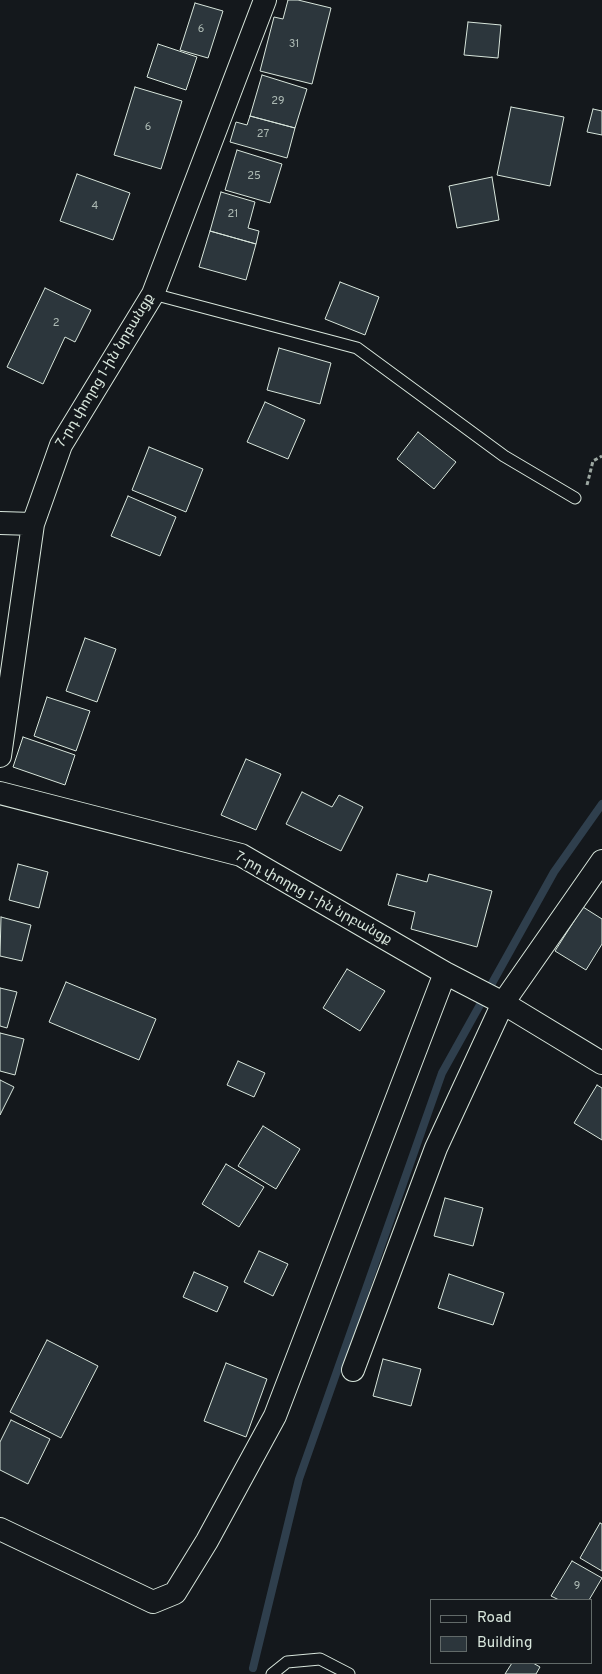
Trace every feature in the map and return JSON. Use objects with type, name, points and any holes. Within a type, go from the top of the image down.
[{"type":"street","name":"7-րդ փողոց 1-ին նրբանցք","points":[[0,756],[33,524],[61,445],[153,294],[264,0]]},
{"type":"street","points":[[0,523],[33,524]]},
{"type":"street","name":"7-րդ փողոց 1-ին նրբանցք","points":[[0,794],[241,855],[445,973],[492,997],[602,1063]]},
{"type":"street","points":[[353,1370],[492,997],[602,861]]},
{"type":"street","points":[[0,1530],[153,1602],[175,1592],[206,1541],[275,1416],[445,973]]},
{"type":"lane","points":[[153,294],[357,348],[504,456],[575,498]]},
{"type":"lane","points":[[272,1674],[287,1662],[320,1659],[350,1674]]},
{"type":"path","points":[[575,498],[586,489],[593,461],[602,456]]},
{"type":"building","points":[[288,0],[298,0],[331,8],[312,84],[260,71],[274,17],[283,19]]},
{"type":"building","points":[[195,3],[223,11],[208,58],[180,50]]},
{"type":"building","points":[[468,22],[501,25],[498,58],[464,55]]},
{"type":"building","points":[[158,44],[197,57],[186,90],[147,77]]},
{"type":"building","points":[[262,75],[307,89],[295,128],[250,116]]},
{"type":"building","points":[[135,87],[182,101],[161,169],[114,155]]},
{"type":"building","points":[[511,107],[564,117],[550,186],[497,175]]},
{"type":"building","points":[[593,109],[602,111],[602,135],[587,132]]},
{"type":"building","points":[[250,116],[295,128],[287,158],[230,142],[236,122],[247,125]]},
{"type":"building","points":[[237,150],[282,164],[270,203],[225,190]]},
{"type":"building","points":[[77,174],[130,193],[113,240],[60,221]]},
{"type":"building","points":[[492,177],[499,220],[457,228],[449,186]]},
{"type":"building","points":[[221,192],[255,202],[248,228],[259,231],[256,244],[210,231]]},
{"type":"building","points":[[210,231],[256,244],[246,280],[199,267]]},
{"type":"building","points":[[340,282],[379,297],[365,335],[325,319]]},
{"type":"building","points":[[45,288],[91,310],[75,342],[65,337],[43,384],[7,367]]},
{"type":"building","points":[[279,348],[331,363],[320,404],[267,390]]},
{"type":"building","points":[[265,402],[305,420],[288,459],[247,442]]},
{"type":"building","points":[[418,432],[456,462],[434,489],[397,459]]},
{"type":"building","points":[[149,447],[203,469],[186,512],[132,490]]},
{"type":"building","points":[[128,496],[176,517],[160,556],[111,536]]},
{"type":"building","points":[[85,638],[116,649],[97,702],[66,691]]},
{"type":"building","points":[[47,697],[90,711],[76,751],[34,736]]},
{"type":"building","points":[[23,737],[75,755],[65,785],[13,767]]},
{"type":"building","points":[[246,759],[281,774],[256,830],[221,815]]},
{"type":"building","points":[[302,792],[332,807],[339,795],[363,807],[341,851],[286,824]]},
{"type":"building","points":[[18,864],[48,872],[39,908],[9,900]]},
{"type":"building","points":[[397,874],[427,882],[429,874],[492,891],[477,947],[411,929],[415,912],[388,905]]},
{"type":"building","points":[[583,907],[602,919],[602,944],[586,970],[555,951]]},
{"type":"building","points":[[1,917],[31,925],[22,961],[0,956]]},
{"type":"building","points":[[347,969],[385,991],[360,1031],[323,1008]]},
{"type":"building","points":[[66,982],[156,1019],[139,1060],[49,1022]]},
{"type":"building","points":[[0,988],[17,992],[7,1028],[0,1026]]},
{"type":"building","points":[[0,1033],[24,1039],[15,1075],[0,1071]]},
{"type":"building","points":[[238,1061],[265,1073],[254,1097],[227,1085]]},
{"type":"building","points":[[0,1080],[14,1087],[0,1115]]},
{"type":"building","points":[[597,1085],[602,1088],[602,1140],[574,1123]]},
{"type":"building","points":[[263,1126],[300,1149],[276,1189],[238,1166]]},
{"type":"building","points":[[226,1164],[264,1187],[239,1227],[202,1204]]},
{"type":"building","points":[[445,1198],[483,1208],[473,1246],[434,1236]]},
{"type":"building","points":[[259,1251],[288,1264],[273,1296],[244,1282]]},
{"type":"building","points":[[194,1272],[228,1287],[217,1312],[183,1297]]},
{"type":"building","points":[[449,1274],[504,1293],[493,1325],[438,1308]]},
{"type":"building","points":[[47,1340],[98,1366],[61,1438],[10,1412]]},
{"type":"building","points":[[383,1359],[421,1369],[411,1406],[373,1396]]},
{"type":"building","points":[[226,1363],[267,1379],[246,1437],[204,1421]]},
{"type":"building","points":[[11,1420],[50,1439],[28,1484],[0,1470],[0,1442]]},
{"type":"building","points":[[600,1523],[602,1524],[602,1571],[580,1558]]},
{"type":"building","points":[[572,1561],[602,1578],[590,1599],[557,1599],[551,1596]]},
{"type":"building","points":[[511,1664],[535,1664],[540,1667],[536,1674],[505,1674]]},
{"type":"waterway","points":[[253,1668],[299,1479],[442,1073],[554,872],[602,804]]}]
